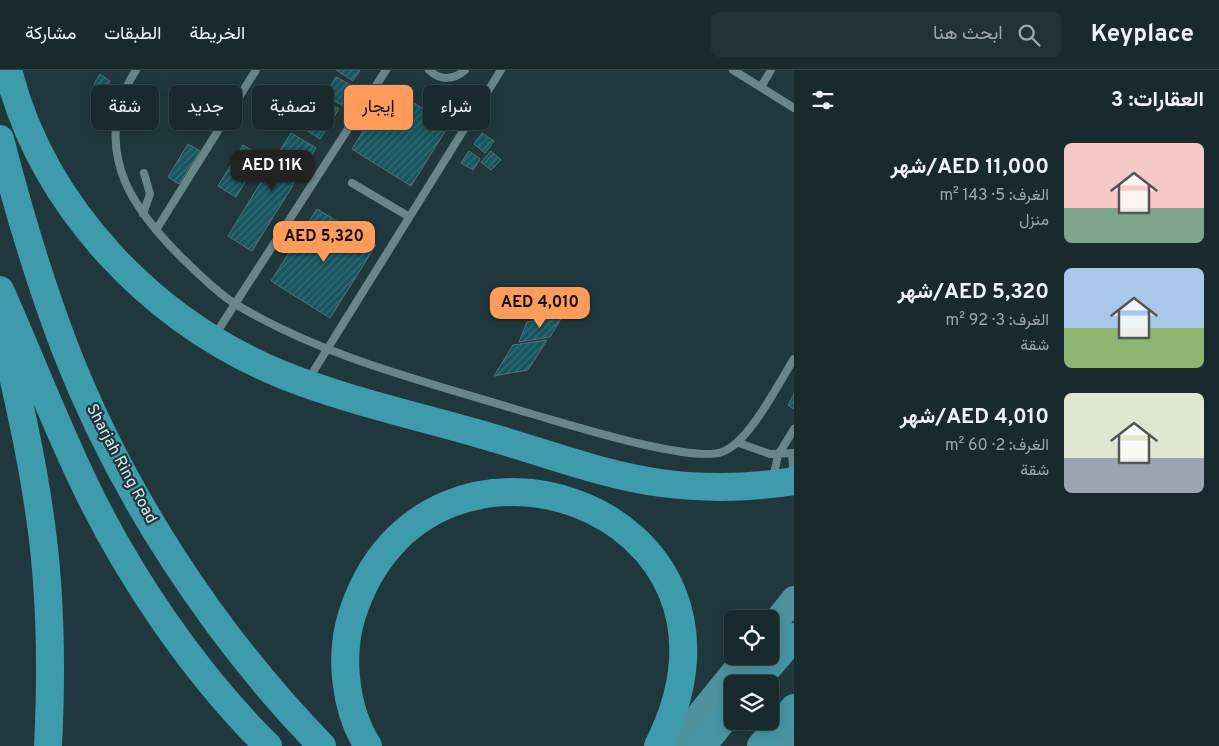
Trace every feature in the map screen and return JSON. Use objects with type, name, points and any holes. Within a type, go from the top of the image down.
[{"type":"highway","points":[[8,70],[22,117],[42,158],[61,190],[91,232],[114,259],[157,300],[212,339],[258,364],[306,384],[636,478],[706,487],[787,480]]},
{"type":"highway","name":"Sharjah Ring Road","points":[[0,139],[50,306],[87,400],[120,465],[170,552],[227,634],[289,712],[322,746]]},
{"type":"highway","points":[[0,290],[83,482],[129,564],[191,656],[223,696],[268,746]]},
{"type":"highway","points":[[0,319],[31,461],[43,540],[50,650],[48,746]]},
{"type":"highway","points":[[368,746],[350,702],[345,663],[349,625],[360,591],[380,556],[411,527],[444,506],[484,494],[518,491],[549,494],[606,516],[629,534],[652,556],[669,584],[680,615],[684,648],[682,679],[671,720],[658,746]]},
{"type":"highway","points":[[762,675],[794,637]]},
{"type":"highway","points":[[761,746],[794,708]]},
{"type":"highway","points":[[702,746],[724,720]]},
{"type":"main road","points":[[779,618],[794,599]]},
{"type":"main road","points":[[674,746],[740,665]]},
{"type":"main road","points":[[791,746],[794,743]]},
{"type":"lane","points":[[136,70],[118,105],[115,122],[115,141],[124,178],[143,214],[190,265],[235,304],[326,349],[372,367],[635,442],[702,454],[721,452],[739,444],[794,359]]},
{"type":"lane","points":[[156,230],[256,70]]},
{"type":"lane","points":[[212,339],[386,70]]},
{"type":"lane","points":[[429,70],[434,75],[443,78],[452,78],[465,70]]},
{"type":"lane","points":[[306,384],[408,216],[501,70]]},
{"type":"lane","points":[[733,70],[794,108]]},
{"type":"lane","points":[[760,87],[771,70]]},
{"type":"lane","points":[[143,214],[150,194],[144,172]]},
{"type":"lane","points":[[352,183],[408,216]]},
{"type":"lane","points":[[778,455],[794,428]]},
{"type":"lane","points":[[739,444],[778,455],[793,454],[787,480]]},
{"type":"lane","points":[[778,455],[787,480]]},
{"type":"building","points":[[336,70],[360,70],[353,81]]},
{"type":"building","points":[[100,74],[110,81],[107,85],[94,84]]},
{"type":"building","points":[[336,77],[351,85],[344,85],[344,106],[334,100],[334,85],[331,85]]},
{"type":"building","points":[[413,102],[423,109],[423,130],[446,130],[411,186],[352,149],[364,130],[413,130]]},
{"type":"building","points":[[334,106],[339,109],[334,117]]},
{"type":"building","points":[[306,130],[326,130],[320,139]]},
{"type":"building","points":[[291,133],[316,148],[252,251],[228,236]]},
{"type":"building","points":[[482,133],[494,141],[485,153],[474,144]]},
{"type":"building","points":[[188,144],[200,151],[179,184],[168,177]]},
{"type":"building","points":[[243,145],[261,156],[236,197],[218,186]]},
{"type":"building","points":[[469,151],[480,159],[473,170],[461,163]]},
{"type":"building","points":[[491,151],[501,160],[491,170],[481,162]]},
{"type":"building","points":[[317,209],[376,245],[330,318],[271,281]]},
{"type":"building","points":[[562,317],[550,337],[519,342],[527,322]]},
{"type":"building","points":[[547,340],[528,370],[494,376],[513,345]]},
{"type":"building","points":[[794,394],[794,409],[788,405]]}]
